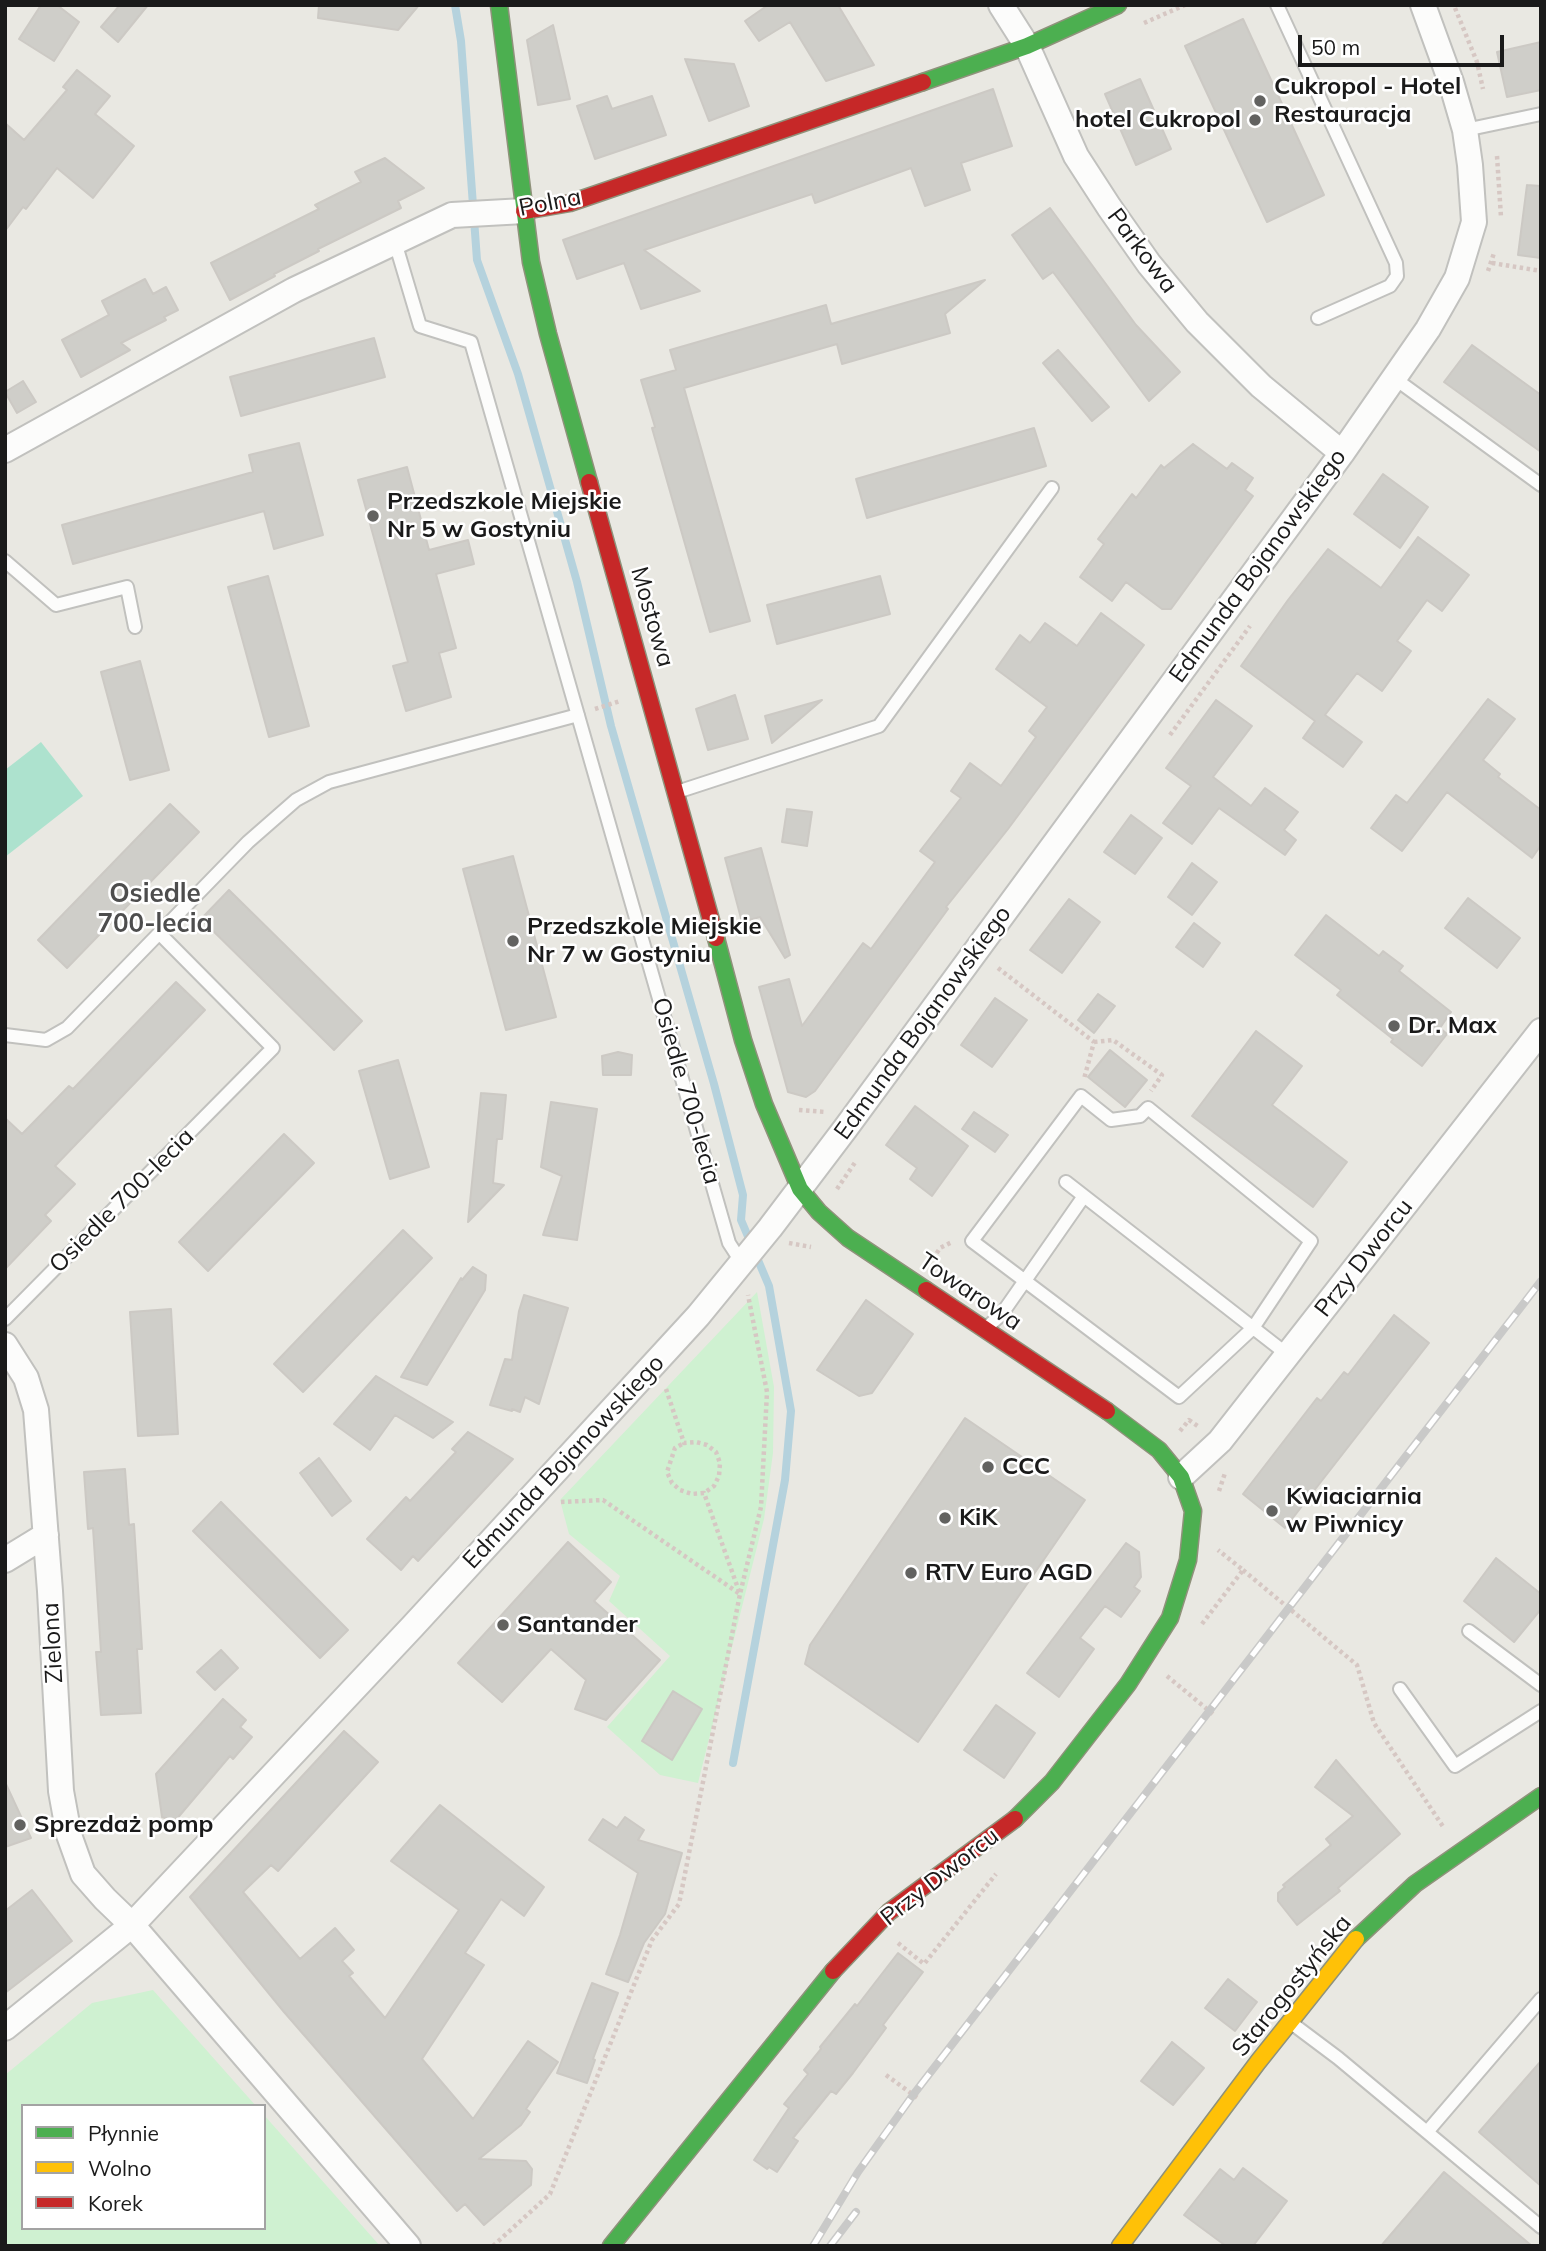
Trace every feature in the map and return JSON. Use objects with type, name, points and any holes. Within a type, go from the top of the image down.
[{"type":"street","name":"Mostowa","points":[[499,5],[514,211],[531,262],[548,334],[743,1040],[764,1104],[800,1189]]},
{"type":"street","name":"Parkowa","points":[[1001,5],[1027,46],[1076,156],[1149,264],[1197,322],[1252,377],[1342,453]]},
{"type":"street","name":"Polna","points":[[5,450],[294,290],[452,215],[514,211],[570,203],[1027,46],[1118,5]]},
{"type":"street","name":"Edmunda Bojanowskiego","points":[[5,2028],[132,1926],[698,1316],[800,1189],[1342,453],[1428,329],[1457,278],[1474,222],[1471,165],[1465,130],[1423,5]]},
{"type":"street","name":"Przy Dworcu","points":[[1181,1477],[1220,1441],[1541,1031]]},
{"type":"street","name":"Towarowa","points":[[800,1189],[819,1212],[848,1237],[1124,1422]]},
{"type":"street","name":"Zielona","points":[[5,1345],[26,1378],[36,1410],[61,1791],[69,1835],[83,1874],[132,1926],[408,2246]]},
{"type":"street","name":"Przy Dworcu","points":[[611,2246],[820,1986],[889,1912],[1014,1820],[1052,1782],[1145,1659],[1170,1618],[1188,1560],[1193,1511],[1181,1477],[1159,1450],[1124,1422]]},
{"type":"street","points":[[5,1560],[46,1535]]},
{"type":"street","name":"Starogostyńska","points":[[1120,2246],[1352,1943],[1415,1884],[1541,1796]]},
{"type":"lane","points":[[1277,5],[1396,263],[1397,276],[1390,286],[1318,318]]},
{"type":"lane","points":[[1465,130],[1541,114]]},
{"type":"lane","name":"Osiedle 700-lecia","points":[[395,242],[419,326],[471,342],[583,713],[729,1243],[742,1263]]},
{"type":"lane","points":[[1394,378],[1541,485]]},
{"type":"lane","points":[[676,792],[879,726],[1052,488]]},
{"type":"lane","points":[[5,561],[56,605],[127,587],[135,627]]},
{"type":"lane","points":[[5,1035],[46,1040],[67,1028],[248,842],[296,800],[329,782],[583,713]]},
{"type":"lane","name":"Osiedle 700-lecia","points":[[5,1319],[273,1048],[159,933]]},
{"type":"lane","points":[[1081,1097],[1111,1120],[1140,1116],[1148,1108],[1311,1241],[1253,1328],[1179,1396],[1025,1281],[972,1241],[1081,1097]]},
{"type":"lane","points":[[1066,1182],[1288,1355]]},
{"type":"lane","points":[[984,1329],[1000,1315],[1084,1196]]},
{"type":"lane","points":[[1469,1631],[1541,1685]]},
{"type":"lane","points":[[1400,1689],[1455,1766],[1541,1711]]},
{"type":"lane","points":[[1427,2132],[1541,1999]]},
{"type":"lane","points":[[1290,2022],[1338,2057],[1541,2227]]},
{"type":"path","points":[[1492,264],[1541,271]]},
{"type":"path","points":[[583,713],[624,699]]},
{"type":"path","points":[[998,968],[1094,1042],[1113,1040],[1163,1075],[1149,1094]]},
{"type":"path","points":[[1079,1087],[1083,1083],[1094,1042]]},
{"type":"path","points":[[926,1267],[940,1248],[961,1238]]},
{"type":"path","points":[[493,2246],[550,2194],[652,1940],[679,1905],[740,1594],[761,1507],[767,1392],[747,1294],[738,1303]]},
{"type":"path","points":[[663,1379],[684,1443]]},
{"type":"path","points":[[1179,1432],[1197,1410]]},
{"type":"path","points":[[1189,1420],[1220,1441]]},
{"type":"path","points":[[684,1443],[707,1445],[716,1452],[720,1463],[719,1476],[714,1486],[704,1493],[692,1494],[671,1483],[667,1472],[670,1461],[675,1448],[684,1443]]},
{"type":"path","points":[[1219,1493],[1226,1470]]},
{"type":"path","points":[[704,1493],[740,1594]]},
{"type":"path","points":[[556,1502],[603,1500],[740,1594]]},
{"type":"path","points":[[1214,1546],[1357,1665],[1374,1723],[1449,1835]]},
{"type":"path","points":[[1195,1632],[1243,1570]]},
{"type":"path","points":[[1145,1659],[1213,1714]]},
{"type":"path","points":[[895,1940],[924,1964],[999,1871]]},
{"type":"path","points":[[886,2075],[919,2099]]},
{"type":"green space","points":[[41,742],[83,796],[5,857],[5,770]]},
{"type":"green space","points":[[757,1292],[774,1387],[773,1453],[764,1519],[698,1783],[660,1775],[607,1727],[670,1656],[609,1601],[620,1576],[569,1534],[560,1500]]},
{"type":"green space","points":[[153,1990],[254,2104],[21,2104],[21,2230],[266,2230],[266,2117],[380,2246],[5,2246],[5,2075],[92,2003]]},
{"type":"building","points":[[41,5],[57,5],[79,22],[54,61],[19,39]]},
{"type":"building","points":[[120,5],[148,5],[118,42],[101,27]]},
{"type":"building","points":[[319,5],[419,5],[398,30],[318,18]]},
{"type":"building","points":[[768,5],[838,5],[874,65],[826,81],[790,22],[759,41],[745,21]]},
{"type":"building","name":"hotel Cukropol","points":[[1243,19],[1324,195],[1267,222],[1185,46]]},
{"type":"building","points":[[553,25],[570,99],[538,105],[527,40]]},
{"type":"building","points":[[1541,42],[1541,90],[1507,97],[1497,52]]},
{"type":"building","points":[[685,59],[734,64],[749,106],[709,121]]},
{"type":"building","points":[[77,70],[110,96],[95,114],[134,146],[93,198],[57,168],[26,209],[23,207],[5,231],[5,123],[24,140],[67,90],[63,87]]},
{"type":"building","points":[[1140,79],[1171,149],[1136,165],[1105,94]]},
{"type":"building","points":[[993,89],[1012,146],[961,163],[970,190],[925,206],[911,168],[815,203],[812,194],[644,250],[700,291],[641,309],[624,263],[577,279],[563,240]]},
{"type":"building","points":[[607,96],[612,109],[652,96],[666,135],[595,159],[577,106]]},
{"type":"building","points":[[385,158],[424,188],[398,201],[401,208],[318,249],[319,251],[230,300],[211,263],[319,209],[315,205],[361,182],[355,172]]},
{"type":"building","points":[[1527,185],[1541,186],[1541,258],[1518,255]]},
{"type":"building","points":[[1050,208],[1136,325],[1180,372],[1149,401],[1053,272],[1043,279],[1012,235]]},
{"type":"building","points":[[145,279],[153,294],[166,287],[178,310],[164,317],[166,320],[121,343],[130,350],[81,377],[62,340],[109,315],[102,301]]},
{"type":"building","points":[[985,280],[945,314],[950,333],[842,364],[837,344],[684,388],[750,621],[710,632],[641,380],[676,370],[670,350],[826,305],[831,324]]},
{"type":"building","points":[[374,338],[385,377],[241,416],[230,377]]},
{"type":"building","points":[[1472,345],[1541,395],[1541,452],[1444,382]]},
{"type":"building","points":[[1058,350],[1109,407],[1092,421],[1043,363]]},
{"type":"building","points":[[23,381],[36,402],[17,413],[5,392]]},
{"type":"building","points":[[1034,428],[1046,466],[867,518],[856,479]]},
{"type":"building","points":[[299,443],[323,535],[274,549],[264,511],[73,564],[62,525],[253,472],[249,455]]},
{"type":"building","points":[[1193,444],[1227,469],[1232,463],[1253,478],[1245,490],[1253,496],[1171,609],[1162,609],[1126,582],[1112,601],[1080,577],[1104,544],[1098,539],[1132,494],[1136,498],[1161,465],[1164,468]]},
{"type":"building","points":[[407,467],[429,550],[468,540],[474,564],[436,574],[456,648],[439,653],[451,697],[406,711],[393,666],[408,662],[358,480]]},
{"type":"building","points":[[1383,474],[1428,507],[1400,548],[1354,514]]},
{"type":"building","points":[[1418,537],[1469,575],[1442,611],[1427,600],[1397,641],[1411,651],[1382,691],[1357,673],[1325,715],[1362,742],[1343,767],[1303,738],[1315,721],[1241,666],[1328,549],[1381,588]]},
{"type":"building","points":[[268,576],[309,726],[269,737],[228,587]]},
{"type":"building","points":[[880,576],[890,614],[777,644],[767,605]]},
{"type":"building","points":[[1101,613],[1144,645],[1008,829],[946,907],[948,909],[815,1091],[806,1097],[788,1092],[759,987],[789,979],[802,1026],[863,943],[871,949],[935,862],[920,851],[961,798],[951,791],[970,763],[1001,786],[1036,737],[1029,731],[1047,707],[996,669],[1020,635],[1030,643],[1045,623],[1077,646]]},
{"type":"building","points":[[140,661],[169,770],[130,780],[101,672]]},
{"type":"building","points":[[735,695],[748,739],[708,750],[696,709]]},
{"type":"building","points":[[1488,699],[1515,719],[1483,760],[1500,774],[1498,777],[1541,810],[1541,845],[1532,858],[1447,792],[1402,851],[1371,828],[1396,795],[1407,803]]},
{"type":"building","points":[[822,700],[772,743],[765,716]]},
{"type":"building","points":[[1216,700],[1252,726],[1213,777],[1251,806],[1265,788],[1298,812],[1284,830],[1296,840],[1285,855],[1219,808],[1192,844],[1163,823],[1191,786],[1166,768]]},
{"type":"building","points":[[170,804],[199,832],[67,968],[38,940]]},
{"type":"building","points":[[787,809],[812,812],[807,846],[782,842]]},
{"type":"building","points":[[1131,815],[1162,838],[1135,874],[1104,852]]},
{"type":"building","points":[[761,848],[790,955],[785,958],[760,917],[742,922],[725,858]]},
{"type":"building","points":[[513,856],[556,1017],[506,1030],[463,869]]},
{"type":"building","points":[[1192,863],[1217,882],[1192,915],[1168,897]]},
{"type":"building","points":[[229,890],[362,1021],[334,1050],[201,919]]},
{"type":"building","points":[[1468,898],[1520,938],[1497,968],[1445,928]]},
{"type":"building","points":[[1069,899],[1100,922],[1062,973],[1030,950]]},
{"type":"building","points":[[1326,915],[1379,956],[1383,951],[1403,966],[1399,971],[1451,1012],[1440,1028],[1447,1034],[1422,1066],[1391,1042],[1393,1039],[1337,995],[1341,990],[1295,955]]},
{"type":"building","points":[[1194,923],[1220,943],[1203,967],[1176,947]]},
{"type":"building","points":[[176,982],[205,1010],[55,1166],[75,1184],[45,1215],[51,1221],[5,1269],[5,1118],[22,1134],[69,1086],[73,1089]]},
{"type":"building","points":[[1098,994],[1115,1006],[1094,1033],[1078,1020]]},
{"type":"building","points":[[995,998],[1027,1020],[992,1067],[961,1045]]},
{"type":"building","points":[[1256,1031],[1302,1066],[1272,1105],[1347,1162],[1313,1207],[1192,1116]]},
{"type":"building","points":[[1110,1050],[1147,1080],[1125,1107],[1088,1077]]},
{"type":"building","points":[[618,1052],[632,1055],[631,1075],[603,1075],[602,1056]]},
{"type":"building","points":[[398,1060],[429,1167],[390,1179],[359,1071]]},
{"type":"building","points":[[481,1093],[506,1095],[502,1139],[497,1139],[493,1183],[504,1185],[468,1222]]},
{"type":"building","points":[[551,1102],[597,1109],[577,1240],[543,1235],[562,1176],[541,1167]]},
{"type":"building","points":[[915,1106],[968,1146],[932,1196],[910,1179],[917,1168],[886,1145]]},
{"type":"building","points":[[974,1112],[1008,1135],[995,1152],[962,1129]]},
{"type":"building","points":[[284,1134],[314,1163],[208,1271],[179,1242]]},
{"type":"building","points":[[403,1230],[432,1258],[303,1392],[274,1364]]},
{"type":"building","points":[[473,1267],[486,1275],[485,1290],[427,1385],[401,1377],[461,1278],[462,1280]]},
{"type":"building","points":[[524,1295],[568,1308],[539,1404],[525,1397],[520,1412],[490,1405],[505,1359],[512,1360]]},
{"type":"building","points":[[866,1300],[913,1334],[872,1393],[859,1396],[817,1370]]},
{"type":"building","points":[[171,1309],[178,1434],[138,1436],[130,1312]]},
{"type":"building","points":[[1394,1315],[1429,1343],[1285,1528],[1243,1494],[1317,1398],[1321,1401],[1344,1372],[1348,1375]]},
{"type":"building","points":[[376,1376],[453,1422],[433,1438],[395,1415],[370,1450],[334,1424]]},
{"type":"building","points":[[965,1418],[1085,1500],[918,1742],[805,1664],[810,1645]]},
{"type":"building","points":[[468,1432],[513,1459],[418,1561],[413,1556],[401,1570],[367,1539],[406,1497],[410,1501],[456,1452],[452,1449]]},
{"type":"building","points":[[319,1458],[351,1501],[332,1516],[300,1473]]},
{"type":"building","points":[[125,1469],[129,1525],[134,1524],[142,1649],[137,1649],[141,1713],[101,1715],[96,1652],[101,1652],[93,1528],[88,1529],[84,1472]]},
{"type":"building","points":[[221,1502],[348,1630],[320,1658],[193,1531]]},
{"type":"building","points":[[568,1542],[611,1582],[594,1601],[660,1660],[606,1720],[575,1709],[586,1680],[551,1649],[502,1702],[458,1663]]},
{"type":"building","points":[[1126,1543],[1139,1552],[1141,1577],[1134,1587],[1140,1591],[1121,1617],[1105,1606],[1080,1638],[1094,1649],[1059,1697],[1027,1673]]},
{"type":"building","points":[[1496,1558],[1541,1594],[1541,1609],[1514,1642],[1464,1601]]},
{"type":"building","points":[[221,1650],[238,1668],[215,1690],[197,1672]]},
{"type":"building","points":[[673,1691],[702,1709],[672,1760],[642,1741]]},
{"type":"building","points":[[223,1699],[246,1720],[240,1727],[252,1737],[233,1759],[230,1756],[175,1821],[162,1817],[156,1774]]},
{"type":"building","points":[[996,1705],[1035,1733],[1004,1778],[964,1750]]},
{"type":"building","points":[[344,1731],[378,1762],[278,1871],[271,1865],[243,1892],[300,1959],[335,1928],[354,1950],[342,1961],[353,1973],[349,1976],[385,2018],[459,1910],[391,1861],[440,1805],[544,1887],[524,1916],[501,1899],[465,1953],[484,1965],[422,2059],[473,2119],[528,2041],[558,2062],[526,2109],[530,2112],[521,2125],[479,2159],[526,2161],[532,2169],[531,2185],[484,2225],[465,2204],[457,2211],[284,2012],[190,1897]]},
{"type":"building","points":[[1336,1760],[1400,1834],[1338,1888],[1340,1891],[1297,1925],[1278,1901],[1278,1893],[1285,1887],[1283,1885],[1331,1845],[1326,1839],[1353,1816],[1315,1787]]},
{"type":"building","points":[[5,1782],[31,1838],[5,1847]]},
{"type":"building","points":[[625,1817],[644,1830],[638,1840],[682,1853],[665,1914],[644,1943],[628,1982],[606,1974],[638,1873],[589,1840],[603,1819],[617,1828]]},
{"type":"building","points":[[32,1890],[72,1941],[5,1993],[5,1911]]},
{"type":"building","points":[[898,1953],[923,1972],[883,2025],[886,2028],[853,2073],[836,2094],[831,2091],[793,2138],[798,2141],[777,2172],[769,2167],[767,2169],[754,2160],[789,2108],[784,2104],[808,2074],[804,2070]]},
{"type":"building","points":[[1228,1979],[1257,2002],[1235,2031],[1205,2008]]},
{"type":"building","points":[[592,1983],[618,1993],[593,2059],[595,2060],[587,2083],[557,2073]]},
{"type":"building","points":[[1172,2042],[1204,2068],[1173,2105],[1141,2081]]},
{"type":"building","points":[[1541,2061],[1541,2186],[1479,2132]]},
{"type":"building","points":[[1243,2168],[1287,2201],[1253,2246],[1226,2246],[1184,2215],[1220,2169],[1234,2180]]},
{"type":"building","points":[[1444,2172],[1532,2246],[1381,2246]]},
{"type":"waterway","points":[[455,5],[461,41],[477,260],[518,374],[577,582],[611,726],[714,1084],[743,1195],[741,1220],[769,1286],[791,1411],[785,1480],[733,1763]]},
{"type":"railway","points":[[813,2246],[858,2172],[913,2095],[1541,1281]]},
{"type":"railway","points":[[830,2246],[856,2212]]},
{"type":"traffic: fast","points":[[499,5],[531,262],[589,482]]},
{"type":"traffic: fast","points":[[923,82],[1027,46],[1118,5]]},
{"type":"traffic: fast","points":[[716,938],[743,1040],[764,1104],[800,1189],[819,1212],[848,1238],[926,1290]]},
{"type":"traffic: fast","points":[[1015,1819],[1052,1782],[1128,1684],[1170,1618],[1188,1560],[1193,1511],[1181,1477],[1159,1450],[1107,1411]]},
{"type":"traffic: fast","points":[[1356,1939],[1415,1884],[1541,1796]]},
{"type":"traffic: fast","points":[[611,2246],[833,1971]]},
{"type":"traffic: slow","points":[[1120,2246],[1258,2062],[1356,1939]]},
{"type":"traffic: jam","points":[[524,211],[570,203],[923,82]]},
{"type":"traffic: jam","points":[[589,482],[716,938]]},
{"type":"traffic: jam","points":[[926,1290],[1107,1411]]},
{"type":"traffic: jam","points":[[833,1971],[889,1912],[1015,1819]]},
{"type":"place","name":"Cukropol - Hotel Restauracja","points":[[1260,101]]},
{"type":"place","name":"hotel Cukropol","points":[[1255,120]]},
{"type":"place","name":"Przedszkole Miejskie Nr 5 w Gostyniu","points":[[373,516]]},
{"type":"place","name":"Przedszkole Miejskie Nr 7 w Gostyniu","points":[[513,941]]},
{"type":"place","name":"Dr. Max","points":[[1394,1026]]},
{"type":"place","name":"CCC","points":[[988,1467]]},
{"type":"place","name":"Kwiaciarnia w Piwnicy","points":[[1272,1511]]},
{"type":"place","name":"KiK","points":[[945,1518]]},
{"type":"place","name":"RTV Euro AGD","points":[[911,1573]]},
{"type":"place","name":"Santander","points":[[503,1625]]},
{"type":"place","name":"Sprezdaż pomp","points":[[20,1825]]},
{"type":"district","name":"Osiedle 700-lecia","points":[[155,909]]}]
